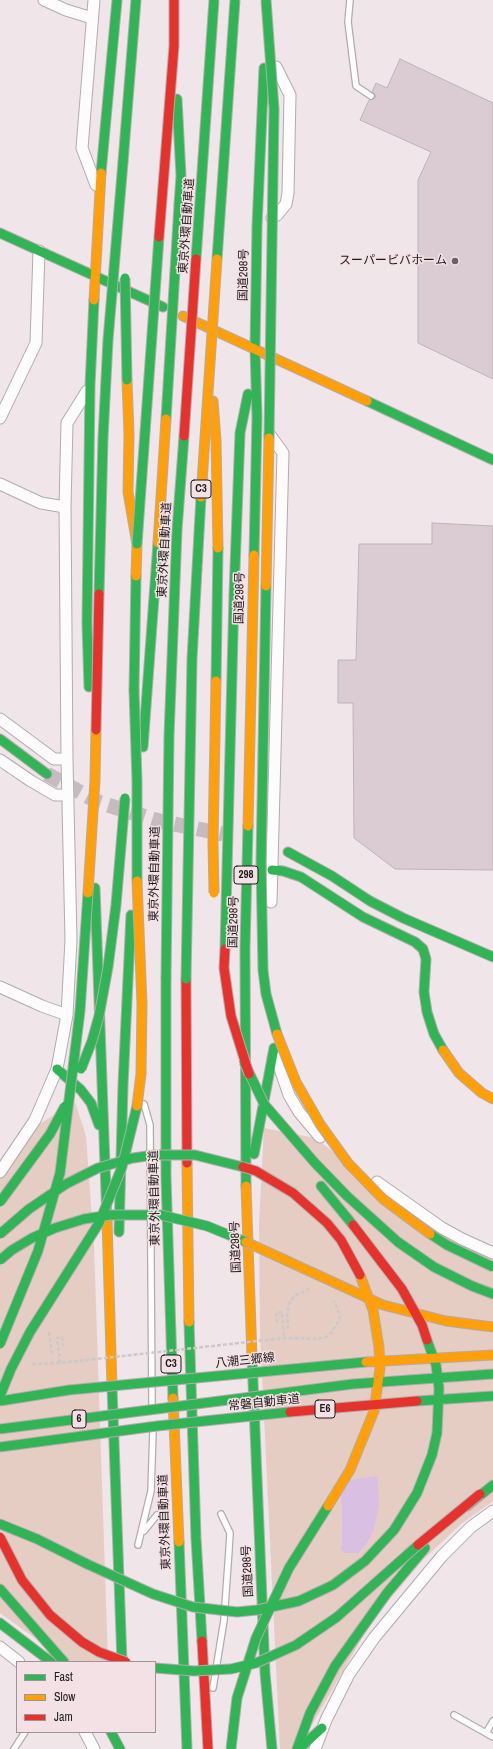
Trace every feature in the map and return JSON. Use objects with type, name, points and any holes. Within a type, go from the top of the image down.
[{"type":"main road","points":[[117,0],[99,192],[90,386],[87,622],[122,1661]]},
{"type":"main road","points":[[126,242],[127,162],[125,134],[136,0]]},
{"type":"main road","points":[[119,1241],[132,904],[158,543],[181,176],[174,46],[174,0]]},
{"type":"main road","name":"東京外環自動車道","points":[[187,1749],[169,1306],[166,1177],[166,978],[169,736],[177,530],[214,0]]},
{"type":"main road","name":"C3","points":[[208,1749],[196,1538],[188,1294],[186,979],[192,659],[235,0]]},
{"type":"main road","points":[[267,0],[273,86],[274,167],[261,862],[261,930],[266,994],[278,1038],[296,1082],[320,1124],[348,1163],[383,1198],[414,1224],[447,1245],[493,1267]]},
{"type":"main road","name":"国道298号","points":[[267,0],[257,226],[255,348],[257,417],[245,948],[246,1184],[255,1459],[265,1673],[272,1749]]},
{"type":"main road","points":[[0,1396],[11,1369],[30,1332],[99,1223],[122,1167],[136,1114],[141,1074],[142,1020],[137,873],[137,780],[134,690],[137,544],[151,332],[174,46]]},
{"type":"main road","points":[[0,1344],[38,1251],[60,1173],[79,1018],[91,865],[95,780],[103,438],[108,340],[127,162]]},
{"type":"main road","points":[[0,233],[255,348],[493,460]]},
{"type":"main road","points":[[125,265],[130,434],[128,492],[137,544]]},
{"type":"main road","points":[[249,1074],[232,1022],[224,968],[236,514],[240,434],[256,358]]},
{"type":"main road","points":[[210,365],[216,440],[218,554],[213,842],[214,903]]},
{"type":"main road","points":[[127,772],[134,690]]},
{"type":"main road","points":[[0,739],[47,774]]},
{"type":"main road","points":[[0,1202],[50,1134],[68,1100],[92,1041],[108,967],[116,905],[126,787]]},
{"type":"main road","points":[[288,852],[332,876],[370,901],[403,918],[493,957]]},
{"type":"main road","points":[[272,870],[283,871],[301,877],[363,917],[415,942],[423,949],[426,960],[424,992],[427,1012],[434,1034],[447,1058],[459,1073],[482,1093],[493,1099]]},
{"type":"main road","points":[[0,1524],[38,1539],[152,1594],[193,1607],[216,1611],[237,1612],[257,1610],[299,1601],[317,1594],[349,1574],[380,1546],[394,1530],[417,1493],[432,1455],[437,1433],[439,1388],[436,1365],[422,1325],[402,1289],[378,1256],[314,1177],[264,1104],[237,1048],[222,1000],[215,949]]},
{"type":"main road","points":[[246,1184],[259,1135],[274,1048]]},
{"type":"main road","points":[[57,1069],[81,1090],[91,1103],[97,1118],[104,1148]]},
{"type":"main road","points":[[264,1104],[315,1164],[364,1212],[398,1242],[434,1267],[472,1286],[493,1294]]},
{"type":"main road","points":[[0,1234],[44,1198],[66,1184],[98,1168],[133,1158],[154,1155],[195,1155],[236,1164],[256,1172],[293,1193],[327,1223],[341,1240],[360,1274],[373,1310],[379,1347],[378,1382],[374,1411],[350,1470],[289,1568],[263,1621],[250,1652],[237,1698],[231,1749]]},
{"type":"main road","points":[[0,1260],[12,1250],[32,1238],[55,1228],[84,1219],[121,1214],[161,1216],[200,1224],[232,1235],[384,1305],[446,1321],[493,1327]]},
{"type":"main road","points":[[110,1338],[117,1288],[118,1265]]},
{"type":"main road","name":"八潮三郷線","points":[[0,1401],[69,1390],[350,1363],[493,1355]]},
{"type":"main road","name":"常磐自動車道","points":[[155,1411],[353,1384],[493,1374]]},
{"type":"main road","name":"常磐自動車道","points":[[155,1424],[352,1406],[493,1396]]},
{"type":"main road","name":"6","points":[[0,1429],[155,1411]]},
{"type":"main road","name":"6","points":[[0,1447],[155,1424]]},
{"type":"main road","points":[[156,1668],[194,1671],[231,1669],[256,1663],[296,1645],[337,1617],[430,1534],[493,1485]]},
{"type":"main road","points":[[298,1749],[322,1689],[365,1622],[422,1551],[480,1494]]},
{"type":"main road","points":[[0,1537],[22,1580],[50,1615],[82,1642],[99,1652],[123,1661]]},
{"type":"main road","points":[[0,1589],[63,1661]]},
{"type":"main road","points":[[0,1623],[50,1661]]},
{"type":"main road","points":[[118,1661],[121,1637]]},
{"type":"main road","points":[[262,1741],[265,1673]]},
{"type":"main road","points":[[298,1749],[322,1728]]},
{"type":"main road","points":[[108,1734],[120,1749]]},
{"type":"main road","points":[[126,1738],[126,1749]]},
{"type":"street","points":[[44,0],[66,10],[92,18]]},
{"type":"street","points":[[94,0],[82,148],[99,192]]},
{"type":"street","points":[[257,226],[277,215],[286,204],[288,193],[290,95],[265,47]]},
{"type":"street","points":[[0,418],[36,343],[39,251]]},
{"type":"street","points":[[0,1172],[35,1120],[57,1069],[67,1015],[71,940],[67,759],[65,507],[67,423],[90,386]]},
{"type":"street","points":[[257,417],[283,453],[272,870],[268,964],[274,1048],[282,1078],[299,1112],[312,1130],[329,1145],[442,1228],[493,1253]]},
{"type":"street","points":[[0,484],[41,503],[65,507]]},
{"type":"street","points":[[0,719],[54,759],[67,759]]},
{"type":"street","points":[[0,760],[55,795],[68,795]]},
{"type":"street","points":[[0,987],[42,1006],[67,1015]]},
{"type":"street","points":[[315,1749],[322,1728],[349,1674],[374,1638],[442,1556],[472,1527],[493,1511]]},
{"type":"street","points":[[0,1647],[17,1661]]},
{"type":"street","points":[[86,1733],[94,1749]]},
{"type":"lane","points":[[350,0],[348,22],[356,86],[371,96]]},
{"type":"lane","points":[[134,1095],[146,1105],[150,1125],[155,1411]]},
{"type":"lane","points":[[138,1546],[151,1491],[155,1424]]},
{"type":"lane","points":[[206,1719],[223,1627],[230,1533],[222,1514]]},
{"type":"lane","points":[[142,1533],[157,1515]]},
{"type":"lane","points":[[454,1716],[493,1737]]},
{"type":"lane","points":[[486,1733],[493,1721]]},
{"type":"lane","points":[[14,1749],[25,1733]]},
{"type":"path","points":[[288,1329],[287,1316],[292,1300],[302,1292],[316,1290]]},
{"type":"path","points":[[29,1364],[60,1363],[284,1338],[318,1339],[326,1337],[332,1332],[340,1316],[338,1308],[331,1297]]},
{"type":"path","points":[[277,1323],[276,1313],[282,1312],[284,1338]]},
{"type":"path","points":[[46,1328],[50,1333],[52,1355]]},
{"type":"path","points":[[60,1363],[57,1338],[62,1337],[63,1346]]},
{"type":"shaded area","points":[[75,1102],[86,1136],[94,1246],[108,1661],[67,1661],[0,1613],[0,1178],[38,1125]]},
{"type":"shaded area","points":[[264,1128],[315,1138],[416,1215],[493,1254],[493,1501],[461,1524],[424,1559],[373,1619],[298,1749],[280,1749],[260,1333],[259,1223]],"holes":[[[340,1493],[374,1530],[368,1542],[359,1553],[341,1549],[342,1514]]]},
{"type":"shaded area","points":[[378,1476],[379,1505],[374,1530],[368,1542],[359,1553],[345,1553],[341,1550],[342,1514],[340,1493],[348,1480]]},
{"type":"building","name":"スーパービバホーム","points":[[400,59],[493,103],[493,379],[418,343],[418,180],[431,152],[360,120],[369,100],[375,98],[375,94],[372,92],[376,83],[387,88]]},
{"type":"building","points":[[432,523],[493,526],[493,870],[395,869],[354,838],[353,703],[338,703],[338,660],[356,660],[359,544],[432,544]]},
{"type":"tunnel","points":[[47,774],[98,802],[159,821],[223,834]]},
{"type":"traffic: fast","points":[[101,173],[117,0]]},
{"type":"traffic: fast","points":[[123,162],[136,0]]},
{"type":"traffic: fast","points":[[196,259],[214,0]]},
{"type":"traffic: fast","points":[[217,259],[235,0]]},
{"type":"traffic: fast","points":[[266,0],[274,109],[269,438]]},
{"type":"traffic: fast","points":[[254,555],[257,417],[255,348],[257,226],[264,68]]},
{"type":"traffic: fast","points":[[177,99],[181,176],[179,205]]},
{"type":"traffic: fast","points":[[99,594],[103,438],[108,340],[123,162]]},
{"type":"traffic: fast","points":[[166,419],[179,205]]},
{"type":"traffic: fast","points":[[0,233],[163,307]]},
{"type":"traffic: fast","points":[[137,544],[159,237]]},
{"type":"traffic: fast","points":[[125,278],[127,380]]},
{"type":"traffic: fast","points":[[89,687],[87,623],[90,386],[94,300]]},
{"type":"traffic: fast","points":[[234,595],[240,433],[248,394]]},
{"type":"traffic: fast","points":[[367,401],[493,460]]},
{"type":"traffic: fast","points":[[166,978],[169,736],[177,530],[184,436]]},
{"type":"traffic: fast","points":[[186,979],[192,659],[201,497]]},
{"type":"traffic: fast","points":[[143,747],[158,543]]},
{"type":"traffic: fast","points":[[216,681],[218,548]]},
{"type":"traffic: fast","points":[[134,690],[136,576]]},
{"type":"traffic: fast","points":[[266,586],[261,862],[263,970],[266,994],[277,1034]]},
{"type":"traffic: fast","points":[[225,949],[234,595]]},
{"type":"traffic: fast","points":[[134,690],[137,781],[137,881]]},
{"type":"traffic: fast","points":[[0,739],[47,774]]},
{"type":"traffic: fast","points":[[81,1069],[92,1041],[99,1016],[108,967],[116,905],[125,798]]},
{"type":"traffic: fast","points":[[246,1186],[245,948],[248,826]]},
{"type":"traffic: fast","points":[[288,852],[332,876],[370,901],[403,918],[493,957]]},
{"type":"traffic: fast","points":[[272,870],[283,871],[301,877],[363,917],[415,942],[423,949],[426,959],[424,992],[427,1012],[434,1034],[443,1050]]},
{"type":"traffic: fast","points":[[95,888],[107,1220]]},
{"type":"traffic: fast","points":[[0,1344],[38,1251],[60,1173],[80,1011],[88,893]]},
{"type":"traffic: fast","points":[[119,1232],[123,1085],[131,915]]},
{"type":"traffic: fast","points":[[166,978],[166,1177],[173,1398]]},
{"type":"traffic: fast","points":[[254,1154],[274,1048]]},
{"type":"traffic: fast","points":[[244,1062],[264,1104]]},
{"type":"traffic: fast","points":[[57,1069],[81,1090],[91,1103],[99,1125]]},
{"type":"traffic: fast","points":[[264,1104],[315,1163],[347,1196],[398,1242],[434,1267],[472,1286],[493,1294]]},
{"type":"traffic: fast","points":[[0,1202],[50,1134],[65,1106]]},
{"type":"traffic: fast","points":[[0,1396],[11,1369],[30,1332],[99,1223],[122,1167],[137,1106]]},
{"type":"traffic: fast","points":[[0,1234],[29,1209],[66,1184],[98,1168],[133,1158],[154,1155],[195,1155],[243,1167]]},
{"type":"traffic: fast","points":[[321,1186],[353,1225]]},
{"type":"traffic: fast","points":[[0,1260],[12,1250],[32,1238],[55,1228],[84,1219],[110,1215],[161,1215],[207,1226],[246,1242]]},
{"type":"traffic: fast","points":[[430,1234],[447,1245],[493,1267]]},
{"type":"traffic: fast","points":[[189,1322],[196,1538],[202,1641]]},
{"type":"traffic: fast","points":[[87,1564],[153,1594],[193,1607],[237,1612],[257,1610],[299,1601],[333,1585],[365,1561],[394,1530],[417,1493],[432,1455],[437,1433],[439,1388],[436,1365],[427,1340]]},
{"type":"traffic: fast","points":[[252,1357],[265,1673],[272,1749]]},
{"type":"traffic: fast","points":[[0,1401],[69,1390],[366,1362]]},
{"type":"traffic: fast","points":[[0,1429],[353,1384],[493,1374]]},
{"type":"traffic: fast","points":[[112,1387],[122,1661]]},
{"type":"traffic: fast","points":[[417,1401],[493,1396]]},
{"type":"traffic: fast","points":[[0,1447],[157,1426],[290,1412]]},
{"type":"traffic: fast","points":[[467,1506],[493,1485]]},
{"type":"traffic: fast","points":[[231,1749],[237,1698],[256,1638],[289,1568],[328,1506]]},
{"type":"traffic: fast","points":[[0,1524],[37,1539],[87,1564]]},
{"type":"traffic: fast","points":[[179,1542],[187,1749]]},
{"type":"traffic: fast","points":[[156,1668],[194,1671],[231,1669],[256,1663],[296,1645],[337,1617],[418,1545]]},
{"type":"traffic: fast","points":[[297,1749],[310,1713],[335,1666],[387,1593],[425,1548]]},
{"type":"traffic: fast","points":[[0,1589],[63,1661]]},
{"type":"traffic: fast","points":[[0,1623],[50,1661]]},
{"type":"traffic: fast","points":[[299,1749],[322,1728]]},
{"type":"traffic: fast","points":[[112,1733],[120,1749]]},
{"type":"traffic: slow","points":[[94,300],[101,173]]},
{"type":"traffic: slow","points":[[201,497],[217,259]]},
{"type":"traffic: slow","points":[[183,316],[367,401]]},
{"type":"traffic: slow","points":[[127,380],[129,434],[128,492],[137,544],[136,576]]},
{"type":"traffic: slow","points":[[213,401],[216,440],[218,548]]},
{"type":"traffic: slow","points":[[158,543],[166,419]]},
{"type":"traffic: slow","points":[[266,586],[269,438]]},
{"type":"traffic: slow","points":[[248,826],[254,555]]},
{"type":"traffic: slow","points":[[214,893],[213,843],[216,681]]},
{"type":"traffic: slow","points":[[88,893],[95,780],[96,730]]},
{"type":"traffic: slow","points":[[137,881],[142,1004],[141,1074],[137,1106]]},
{"type":"traffic: slow","points":[[277,1034],[296,1082],[320,1124],[348,1163],[383,1199],[430,1234]]},
{"type":"traffic: slow","points":[[443,1050],[459,1073],[482,1093],[493,1099]]},
{"type":"traffic: slow","points":[[187,1163],[189,1322]]},
{"type":"traffic: slow","points":[[246,1186],[252,1357]]},
{"type":"traffic: slow","points":[[107,1220],[112,1387]]},
{"type":"traffic: slow","points":[[246,1242],[383,1305],[446,1321],[493,1327]]},
{"type":"traffic: slow","points":[[328,1506],[350,1470],[374,1411],[380,1368],[379,1347],[373,1310],[360,1275]]},
{"type":"traffic: slow","points":[[366,1362],[493,1355]]},
{"type":"traffic: slow","points":[[173,1398],[179,1542]]},
{"type":"traffic: jam","points":[[159,237],[174,46],[174,0]]},
{"type":"traffic: jam","points":[[184,436],[196,259]]},
{"type":"traffic: jam","points":[[96,730],[99,594]]},
{"type":"traffic: jam","points":[[225,949],[224,968],[231,1016],[249,1074]]},
{"type":"traffic: jam","points":[[186,979],[187,1163]]},
{"type":"traffic: jam","points":[[243,1167],[256,1171],[293,1193],[327,1223],[341,1240],[360,1275]]},
{"type":"traffic: jam","points":[[353,1225],[402,1289],[422,1325],[427,1340]]},
{"type":"traffic: jam","points":[[290,1412],[417,1401]]},
{"type":"traffic: jam","points":[[418,1545],[480,1494]]},
{"type":"traffic: jam","points":[[0,1537],[22,1580],[50,1615],[82,1642],[99,1652],[123,1661]]},
{"type":"traffic: jam","points":[[202,1641],[208,1749]]},
{"type":"place","name":"スーパービバホーム","points":[[455,261]]}]
